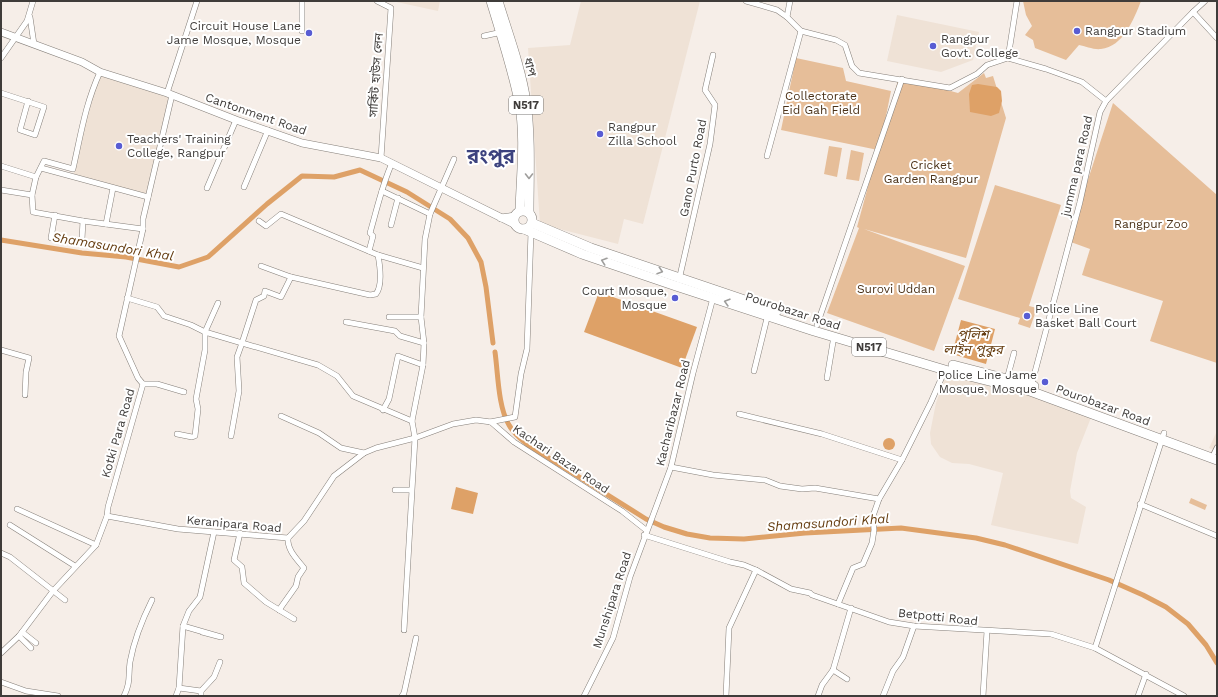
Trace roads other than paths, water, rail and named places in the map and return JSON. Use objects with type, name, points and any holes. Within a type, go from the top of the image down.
[{"type":"highway","name":"ধাপ","points":[[491,1],[504,31],[526,102],[529,155],[529,213],[532,220],[523,223],[523,155],[519,103],[504,31],[498,1]]},
{"type":"highway","name":"Pourobazar Road","points":[[523,223],[678,282],[713,298],[945,370],[1031,388]]},
{"type":"highway","name":"Pourobazar Road","points":[[678,282],[948,364],[1007,379],[1163,436],[1216,453]]},
{"type":"main road","name":"Cantonment Road","points":[[1,32],[82,62],[100,72],[169,94],[236,120],[302,142],[381,158],[441,186],[501,218],[523,223]]},
{"type":"street","points":[[1,58],[27,21],[33,1]]},
{"type":"street","points":[[169,94],[197,1]]},
{"type":"street","points":[[302,1],[302,31]]},
{"type":"street","name":"সার্কিট হাউস লেন","points":[[377,1],[391,8],[381,158]]},
{"type":"street","points":[[746,1],[777,10],[787,17],[801,31],[836,40],[845,45],[852,66],[859,73],[950,88],[977,74],[987,65],[1008,58],[1046,69],[1082,82],[1106,101]]},
{"type":"street","points":[[787,17],[790,1]]},
{"type":"street","points":[[1008,58],[1017,1]]},
{"type":"street","name":"jumma para Road","points":[[1031,388],[1080,202],[1100,112],[1106,101],[1193,12],[1206,1]]},
{"type":"street","points":[[30,12],[30,25],[34,44]]},
{"type":"street","points":[[1193,12],[1217,38]]},
{"type":"street","points":[[484,36],[504,31]]},
{"type":"street","points":[[767,156],[801,31]]},
{"type":"street","name":"Gano Purto Road","points":[[678,282],[710,144],[715,105],[705,90],[713,55]]},
{"type":"street","points":[[100,72],[89,98],[73,170],[44,161],[36,177],[32,195],[33,212],[83,221],[143,229]]},
{"type":"street","points":[[817,325],[902,79]]},
{"type":"street","points":[[1,93],[28,101],[44,106],[35,135],[20,130],[28,101]]},
{"type":"street","name":"Kotki Para Road","points":[[1,653],[21,634],[53,591],[96,545],[107,516],[110,500],[143,384],[138,378],[120,336],[143,229],[143,218],[169,94]]},
{"type":"street","points":[[206,188],[236,120]]},
{"type":"street","points":[[244,187],[268,130]]},
{"type":"street","points":[[404,630],[411,490],[412,421],[423,365],[424,343],[421,317],[425,238],[430,214],[454,159]]},
{"type":"street","points":[[369,251],[373,236],[370,233],[392,163]]},
{"type":"street","points":[[1,166],[36,177]]},
{"type":"street","points":[[41,168],[148,197]]},
{"type":"street","points":[[106,224],[114,188]]},
{"type":"street","points":[[1,190],[32,195]]},
{"type":"street","points":[[382,191],[430,214]]},
{"type":"street","points":[[391,225],[398,198]]},
{"type":"street","points":[[259,221],[266,226],[281,214],[378,255],[423,268]]},
{"type":"street","points":[[51,238],[55,215]]},
{"type":"street","points":[[82,239],[83,221]]},
{"type":"street","points":[[412,438],[453,424],[476,420],[490,422],[515,417],[521,374],[527,348],[523,223]]},
{"type":"street","points":[[261,266],[291,276],[370,295],[376,294],[379,290],[380,264],[378,255]]},
{"type":"street","points":[[231,436],[239,391],[238,357],[256,300],[264,296],[265,291],[281,297],[291,276]]},
{"type":"street","points":[[127,298],[157,307],[164,316],[192,325],[205,332],[318,365],[337,376],[353,396],[412,421]]},
{"type":"street","name":"Kacharibazar Road","points":[[645,532],[654,513],[671,467],[692,373],[713,298]]},
{"type":"street","points":[[177,434],[192,437],[195,436],[198,409],[196,399],[205,350],[205,332],[218,303]]},
{"type":"street","points":[[754,371],[768,314]]},
{"type":"street","points":[[389,317],[421,317]]},
{"type":"street","points":[[346,322],[396,331],[400,336],[424,343]]},
{"type":"street","points":[[827,378],[834,336]]},
{"type":"street","points":[[1,350],[29,358],[26,372],[25,394]]},
{"type":"street","points":[[1007,379],[1014,353]]},
{"type":"street","points":[[384,410],[398,356],[423,365]]},
{"type":"street","points":[[838,604],[853,568],[863,564],[872,543],[874,530],[873,516],[878,499],[902,460],[945,370]]},
{"type":"street","points":[[143,384],[157,384],[184,392]]},
{"type":"street","points":[[739,414],[822,434],[902,460]]},
{"type":"street","points":[[281,416],[319,433],[341,448],[364,453]]},
{"type":"street","name":"Kachari Bazar Road","points":[[490,422],[514,442],[550,461],[592,488],[622,511],[645,532]]},
{"type":"street","points":[[1095,648],[1126,557],[1140,504],[1163,436]]},
{"type":"street","name":"Keranipara Road","points":[[107,516],[178,529],[288,538],[304,521],[334,476],[364,453],[412,438]]},
{"type":"street","points":[[671,467],[713,476],[765,480],[780,486],[802,489],[815,488],[878,499]]},
{"type":"street","points":[[395,490],[411,490]]},
{"type":"street","points":[[1140,504],[1217,536]]},
{"type":"street","points":[[622,511],[625,506]]},
{"type":"street","points":[[17,509],[96,545]]},
{"type":"street","points":[[10,525],[75,566]]},
{"type":"street","points":[[176,696],[179,688],[183,626],[189,611],[200,597],[214,532]]},
{"type":"street","name":"Betpotti Road","points":[[645,532],[730,562],[744,565],[791,589],[810,593],[889,622],[914,626],[1051,634],[1095,648],[1146,674],[1184,696]]},
{"type":"street","name":"Munshipara Road","points":[[584,696],[613,638],[630,576],[645,532]]},
{"type":"street","points":[[240,533],[234,560],[242,567],[244,583],[266,602],[294,619]]},
{"type":"street","points":[[279,610],[296,586],[298,577],[304,568],[288,545],[288,538]]},
{"type":"street","points":[[1,553],[10,557],[65,600]]},
{"type":"street","points":[[726,696],[729,628],[756,570]]},
{"type":"street","points":[[124,696],[130,684],[130,663],[139,625],[152,600]]},
{"type":"street","points":[[818,696],[822,685],[834,670],[851,608]]},
{"type":"street","points":[[183,626],[221,637],[202,632]]},
{"type":"street","points":[[883,696],[893,671],[903,657],[914,626]]},
{"type":"street","points":[[982,696],[987,631]]},
{"type":"street","points":[[21,634],[36,643]]},
{"type":"street","points":[[21,634],[31,648]]},
{"type":"street","points":[[402,696],[404,693],[416,638]]},
{"type":"street","points":[[179,688],[201,693],[214,676],[220,662]]},
{"type":"street","points":[[834,670],[847,679]]},
{"type":"street","points":[[1138,696],[1146,674]]},
{"type":"street","points":[[1,682],[26,691],[58,696]]},
{"type":"water","points":[[978,84],[997,87],[1001,91],[1002,101],[999,113],[991,116],[970,112],[969,94],[972,85]]},
{"type":"water","points":[[599,292],[697,327],[682,368],[584,332]]},
{"type":"water","name":"পুলিশ লাইন পুকুর","points":[[961,320],[995,329],[986,364],[952,354]]},
{"type":"water","points":[[889,438],[893,440],[895,444],[893,448],[889,450],[885,448],[883,444],[885,440]]},
{"type":"water","points":[[456,487],[478,493],[473,514],[451,509]]},
{"type":"waterway","name":"Shamasundori Khal","points":[[1,240],[82,253],[126,257],[179,267],[208,257],[267,204],[302,176],[334,177],[360,170],[407,192],[450,219],[468,238],[481,262],[486,287],[493,343]]},
{"type":"waterway","name":"Shamasundori Khal","points":[[495,352],[499,390],[505,418],[515,434],[528,445],[646,519],[664,527],[687,534],[710,538],[744,539],[805,533],[901,528],[976,538],[1005,545],[1109,580],[1166,607],[1188,624],[1206,645],[1217,663]]},
{"type":"place","name":"Rangpur Stadium","points":[[1077,31]]},
{"type":"place","name":"Circuit House Lane Jame Mosque, Mosque","points":[[309,33]]},
{"type":"place","name":"Rangpur Govt. College","points":[[933,46]]},
{"type":"place","name":"Rangpur Zilla School","points":[[600,134]]},
{"type":"place","name":"Teachers' Training College, Rangpur","points":[[119,146]]},
{"type":"place","name":"Court Mosque, Mosque","points":[[675,298]]},
{"type":"place","name":"Police Line Basket Ball Court","points":[[1027,316]]},
{"type":"place","name":"Police Line Jame Mosque, Mosque","points":[[1045,382]]},
{"type":"district","name":"রংপুর","points":[[491,156]]},
{"type":"park label","name":"Collectorate Eid Gah Field","points":[[821,103]]},
{"type":"park label","name":"Cricket Garden Rangpur","points":[[931,172]]},
{"type":"park label","name":"Rangpur Zoo","points":[[1151,224]]},
{"type":"park label","name":"Surovi Uddan","points":[[896,289]]}]
